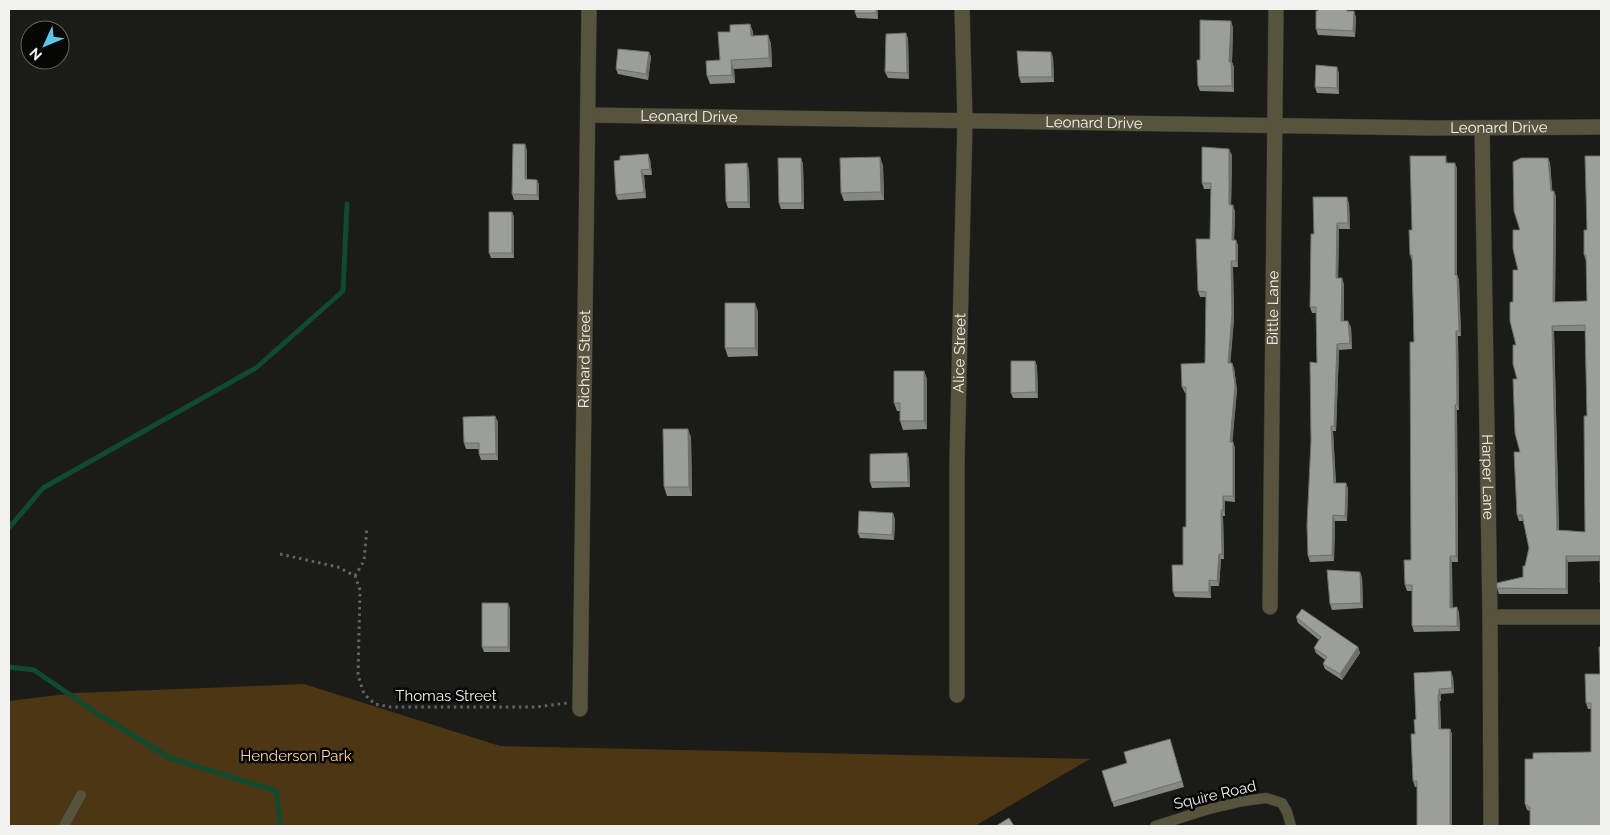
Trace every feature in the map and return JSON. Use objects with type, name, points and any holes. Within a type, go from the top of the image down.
[{"type":"street","name":"Richard Street","points":[[580,706],[588,9]]},
{"type":"street","name":"Alice Street","points":[[957,695],[957,460],[965,121],[962,9]]},
{"type":"street","name":"Bittle Lane","points":[[1270,607],[1276,9]]},
{"type":"street","name":"Leonard Drive","points":[[588,115],[1482,128],[1601,127]]},
{"type":"street","name":"Harper Lane","points":[[1482,128],[1490,617],[1490,826]]},
{"type":"street","points":[[1490,617],[1601,617]]},
{"type":"lane","points":[[64,826],[81,795]]},
{"type":"lane","name":"Squire Road","points":[[1155,826],[1209,809],[1266,798],[1282,803],[1288,812],[1291,826]]},
{"type":"path","points":[[280,554],[338,567],[355,576],[364,561],[367,527]]},
{"type":"path","name":"Thomas Street","points":[[355,576],[360,590],[358,675],[364,694],[375,704],[391,707],[580,706]]},
{"type":"green space","name":"Henderson Park","points":[[304,684],[500,746],[1090,759],[975,826],[9,826],[9,701],[75,693]]},
{"type":"building","points":[[855,9],[876,9],[876,13],[855,13]]},
{"type":"building","points":[[1318,9],[1347,9],[1347,11],[1354,11],[1353,31],[1316,29],[1316,11]]},
{"type":"building","points":[[1200,20],[1231,21],[1229,62],[1231,62],[1232,86],[1198,86],[1197,60],[1200,60]]},
{"type":"building","points":[[750,24],[751,36],[768,35],[769,58],[731,60],[732,75],[707,76],[706,61],[720,60],[718,32],[730,32],[730,25]]},
{"type":"building","points":[[906,33],[907,73],[885,72],[886,34]]},
{"type":"building","points":[[618,49],[649,52],[646,74],[616,69]]},
{"type":"building","points":[[1017,51],[1051,52],[1052,77],[1019,77]]},
{"type":"building","points":[[1316,65],[1337,67],[1337,88],[1315,87]]},
{"type":"building","points":[[513,144],[525,144],[525,179],[537,180],[537,195],[512,194]]},
{"type":"building","points":[[1202,147],[1229,149],[1229,205],[1233,205],[1232,240],[1236,240],[1236,261],[1231,261],[1232,313],[1228,363],[1232,363],[1235,385],[1230,442],[1233,442],[1233,496],[1223,496],[1223,510],[1221,510],[1222,554],[1219,554],[1217,581],[1209,580],[1209,592],[1173,592],[1172,565],[1183,565],[1183,527],[1186,527],[1186,387],[1182,387],[1181,364],[1205,363],[1206,292],[1198,291],[1196,239],[1210,239],[1211,183],[1202,183]]},
{"type":"building","points":[[648,154],[650,169],[641,170],[644,192],[616,195],[614,161],[620,160],[620,156]]},
{"type":"building","points":[[1410,156],[1446,156],[1446,163],[1455,163],[1455,275],[1457,275],[1459,331],[1456,331],[1457,404],[1455,405],[1456,556],[1450,556],[1450,608],[1457,607],[1457,626],[1412,626],[1412,585],[1405,585],[1404,560],[1411,560],[1410,342],[1414,342],[1412,255],[1410,255],[1409,230],[1412,230]]},
{"type":"building","points":[[1585,156],[1601,156],[1601,583],[1600,556],[1566,556],[1566,589],[1497,588],[1497,583],[1523,577],[1523,566],[1525,566],[1529,548],[1522,515],[1517,515],[1514,452],[1520,452],[1515,433],[1513,379],[1517,379],[1513,364],[1513,345],[1516,345],[1510,321],[1510,302],[1513,302],[1513,270],[1518,270],[1513,249],[1513,230],[1520,230],[1514,211],[1513,162],[1521,158],[1548,158],[1551,191],[1554,191],[1553,302],[1587,301],[1584,230],[1587,230]],"holes":[[[1585,325],[1587,416],[1584,416],[1585,532],[1557,530],[1552,326]]]},
{"type":"building","points":[[880,157],[881,192],[841,193],[840,158]]},
{"type":"building","points":[[778,158],[801,158],[802,203],[779,203]]},
{"type":"building","points":[[747,163],[748,202],[726,202],[725,164]]},
{"type":"building","points":[[1313,197],[1347,197],[1348,223],[1337,223],[1336,278],[1342,278],[1341,321],[1348,321],[1350,343],[1337,344],[1334,426],[1331,426],[1334,483],[1346,483],[1345,516],[1333,515],[1332,555],[1308,556],[1307,525],[1311,441],[1310,362],[1317,363],[1316,307],[1310,307],[1311,234],[1314,234]]},
{"type":"building","points":[[489,212],[512,212],[512,253],[489,253]]},
{"type":"building","points":[[725,303],[755,303],[755,348],[725,348]]},
{"type":"building","points":[[1011,361],[1035,361],[1036,392],[1011,393]]},
{"type":"building","points":[[894,371],[924,371],[924,421],[900,421],[900,403],[894,403]]},
{"type":"building","points":[[495,416],[496,454],[479,454],[479,443],[464,443],[463,417]]},
{"type":"building","points":[[663,429],[688,429],[689,487],[664,487]]},
{"type":"building","points":[[907,453],[908,482],[870,482],[870,454]]},
{"type":"building","points":[[859,511],[893,513],[892,535],[858,533]]},
{"type":"building","points":[[1327,570],[1360,572],[1361,603],[1330,604]]},
{"type":"building","points":[[482,603],[508,603],[508,647],[482,647]]},
{"type":"building","points":[[1302,609],[1358,647],[1340,674],[1323,664],[1327,657],[1314,648],[1321,637],[1296,617]]},
{"type":"building","points":[[1599,647],[1601,647],[1601,826],[1530,826],[1530,807],[1525,804],[1525,759],[1533,759],[1533,753],[1591,752],[1591,703],[1586,703],[1585,674],[1600,674]]},
{"type":"building","points":[[1451,671],[1452,688],[1439,689],[1438,695],[1439,729],[1450,729],[1450,826],[1417,826],[1417,781],[1413,781],[1411,734],[1415,734],[1414,720],[1416,719],[1414,673]]},
{"type":"building","points":[[1170,739],[1182,781],[1112,802],[1102,771],[1127,763],[1124,752]]},
{"type":"building","points":[[1009,818],[1014,826],[996,826]]},
{"type":"waterway","points":[[9,528],[43,488],[256,368],[343,291],[347,204]]},
{"type":"waterway","points":[[9,667],[34,670],[95,712],[170,758],[276,791],[281,826]]}]
